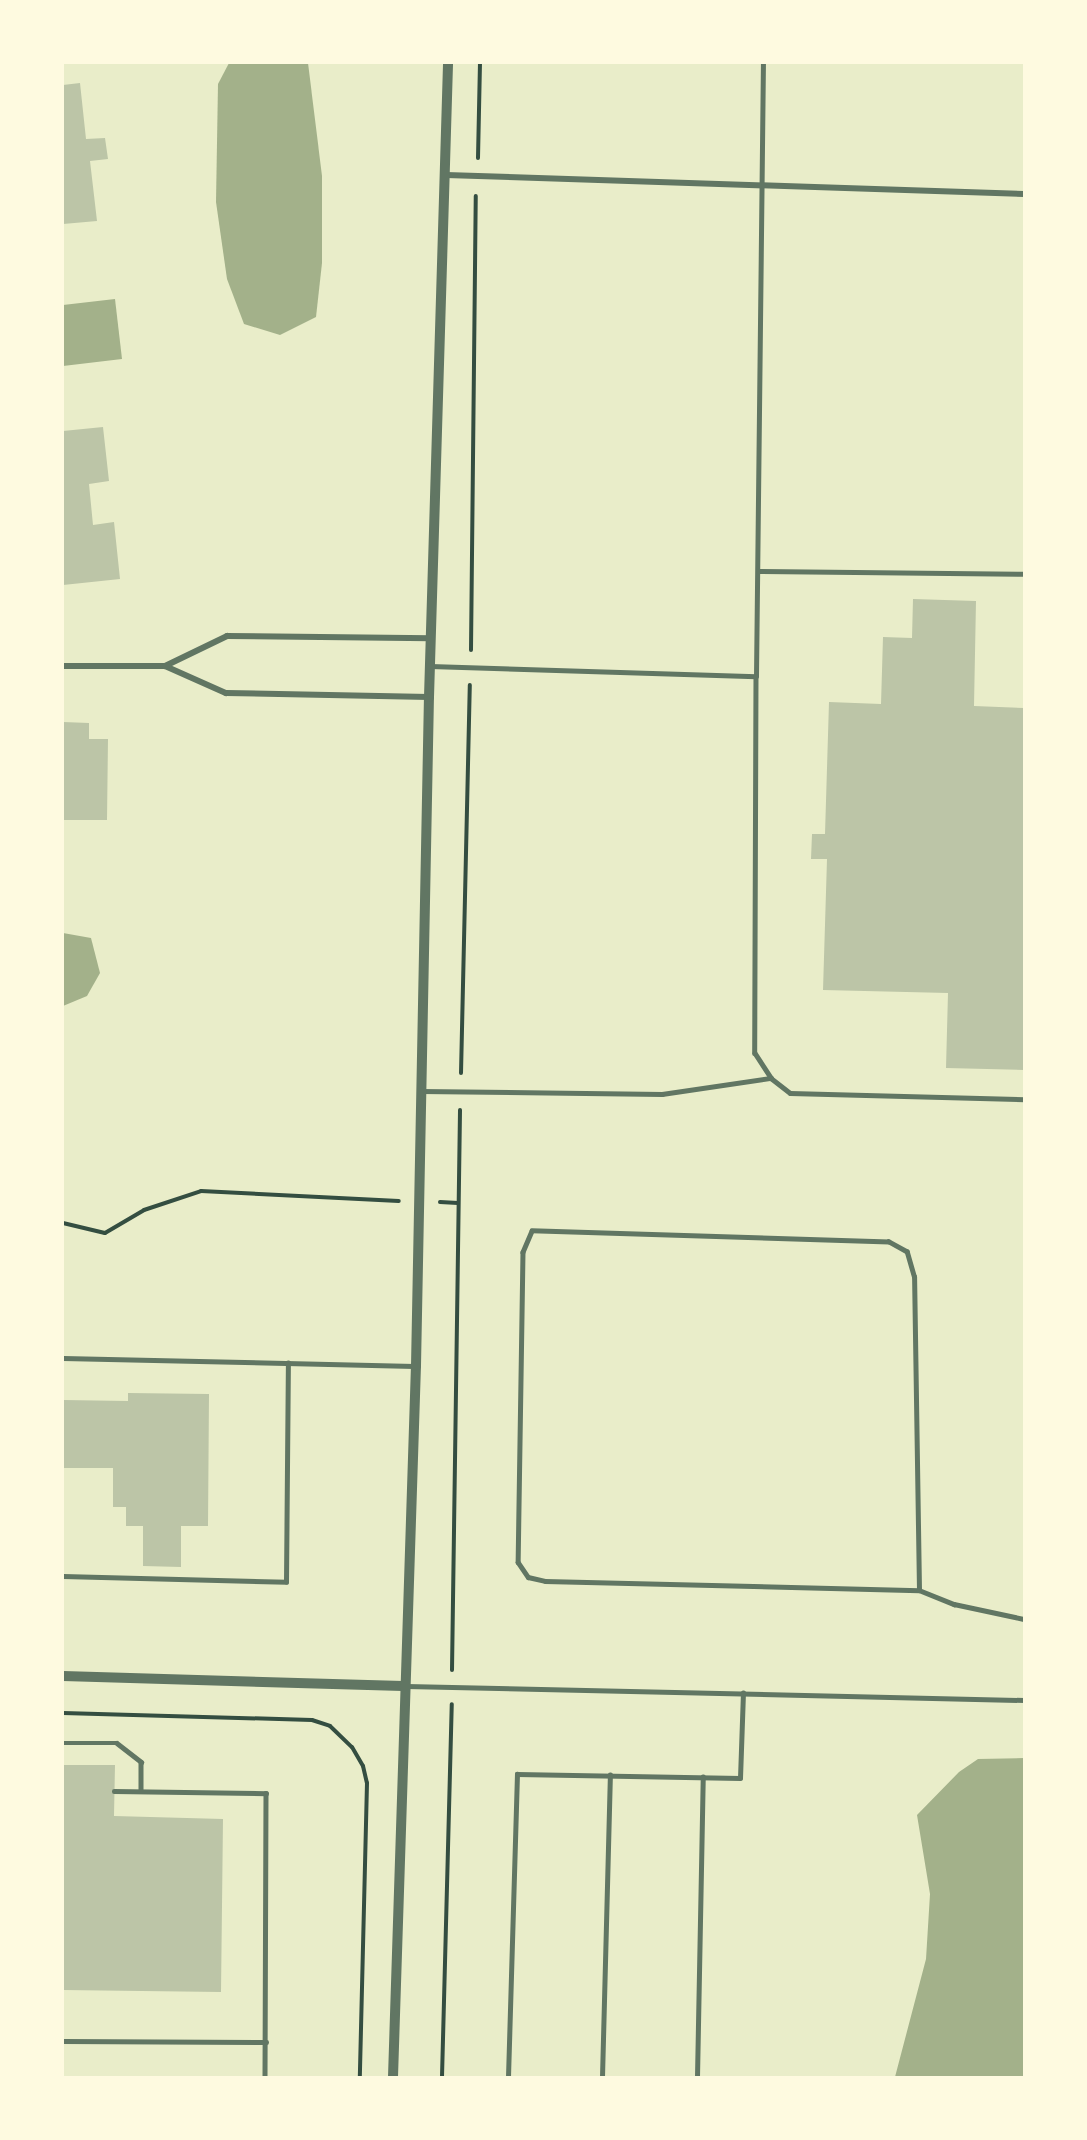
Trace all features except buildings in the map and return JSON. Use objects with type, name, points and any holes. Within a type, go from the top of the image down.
[{"type":"street","points":[[393,2077],[404,1686],[417,1366],[420,1091],[429,697],[447,175],[448,63]]},
{"type":"street","points":[[447,175],[1024,194]]},
{"type":"street","points":[[165,666],[226,636],[431,638]]},
{"type":"street","points":[[63,666],[165,666],[226,693],[429,697]]},
{"type":"street","points":[[63,1676],[404,1686]]},
{"type":"lane","points":[[763,63],[756,676],[755,1053],[771,1078],[790,1093],[1024,1099]]},
{"type":"lane","points":[[758,571],[1024,574]]},
{"type":"lane","points":[[430,666],[756,676]]},
{"type":"lane","points":[[420,1091],[662,1094],[771,1078]]},
{"type":"lane","points":[[920,1590],[914,1276],[907,1252],[889,1242],[532,1231],[523,1252],[518,1562],[528,1577],[546,1581],[920,1590],[954,1604],[1024,1619]]},
{"type":"lane","points":[[63,1358],[417,1366]]},
{"type":"lane","points":[[63,1576],[286,1582],[288,1364]]},
{"type":"lane","points":[[404,1686],[1024,1700]]},
{"type":"lane","points":[[508,2077],[517,1774],[740,1778],[743,1694]]},
{"type":"lane","points":[[63,1743],[117,1743],[141,1762],[141,1791]]},
{"type":"lane","points":[[602,2077],[610,1775]]},
{"type":"lane","points":[[697,2077],[703,1777]]},
{"type":"lane","points":[[114,1791],[266,1793],[265,2077]]},
{"type":"lane","points":[[63,2041],[266,2042]]},
{"type":"path","points":[[471,627],[473,234],[480,63]]},
{"type":"path","points":[[462,1056],[468,708]]},
{"type":"path","points":[[442,2077],[452,1687],[459,1133]]},
{"type":"path","points":[[63,1223],[105,1233],[144,1210],[201,1191],[388,1200]]},
{"type":"path","points":[[63,1713],[312,1720],[330,1726],[352,1747],[363,1766],[367,1783],[360,2077]]},
{"type":"shaded area","points":[[229,63],[308,63],[322,176],[322,263],[316,317],[280,335],[244,324],[227,279],[216,202],[218,84]]},
{"type":"shaded area","points":[[115,299],[122,359],[63,366],[63,305]]},
{"type":"shaded area","points":[[63,933],[91,938],[100,973],[87,996],[63,1006]]},
{"type":"shaded area","points":[[1024,1758],[1024,2077],[895,2077],[926,1959],[930,1894],[917,1815],[959,1772],[978,1759]]}]
